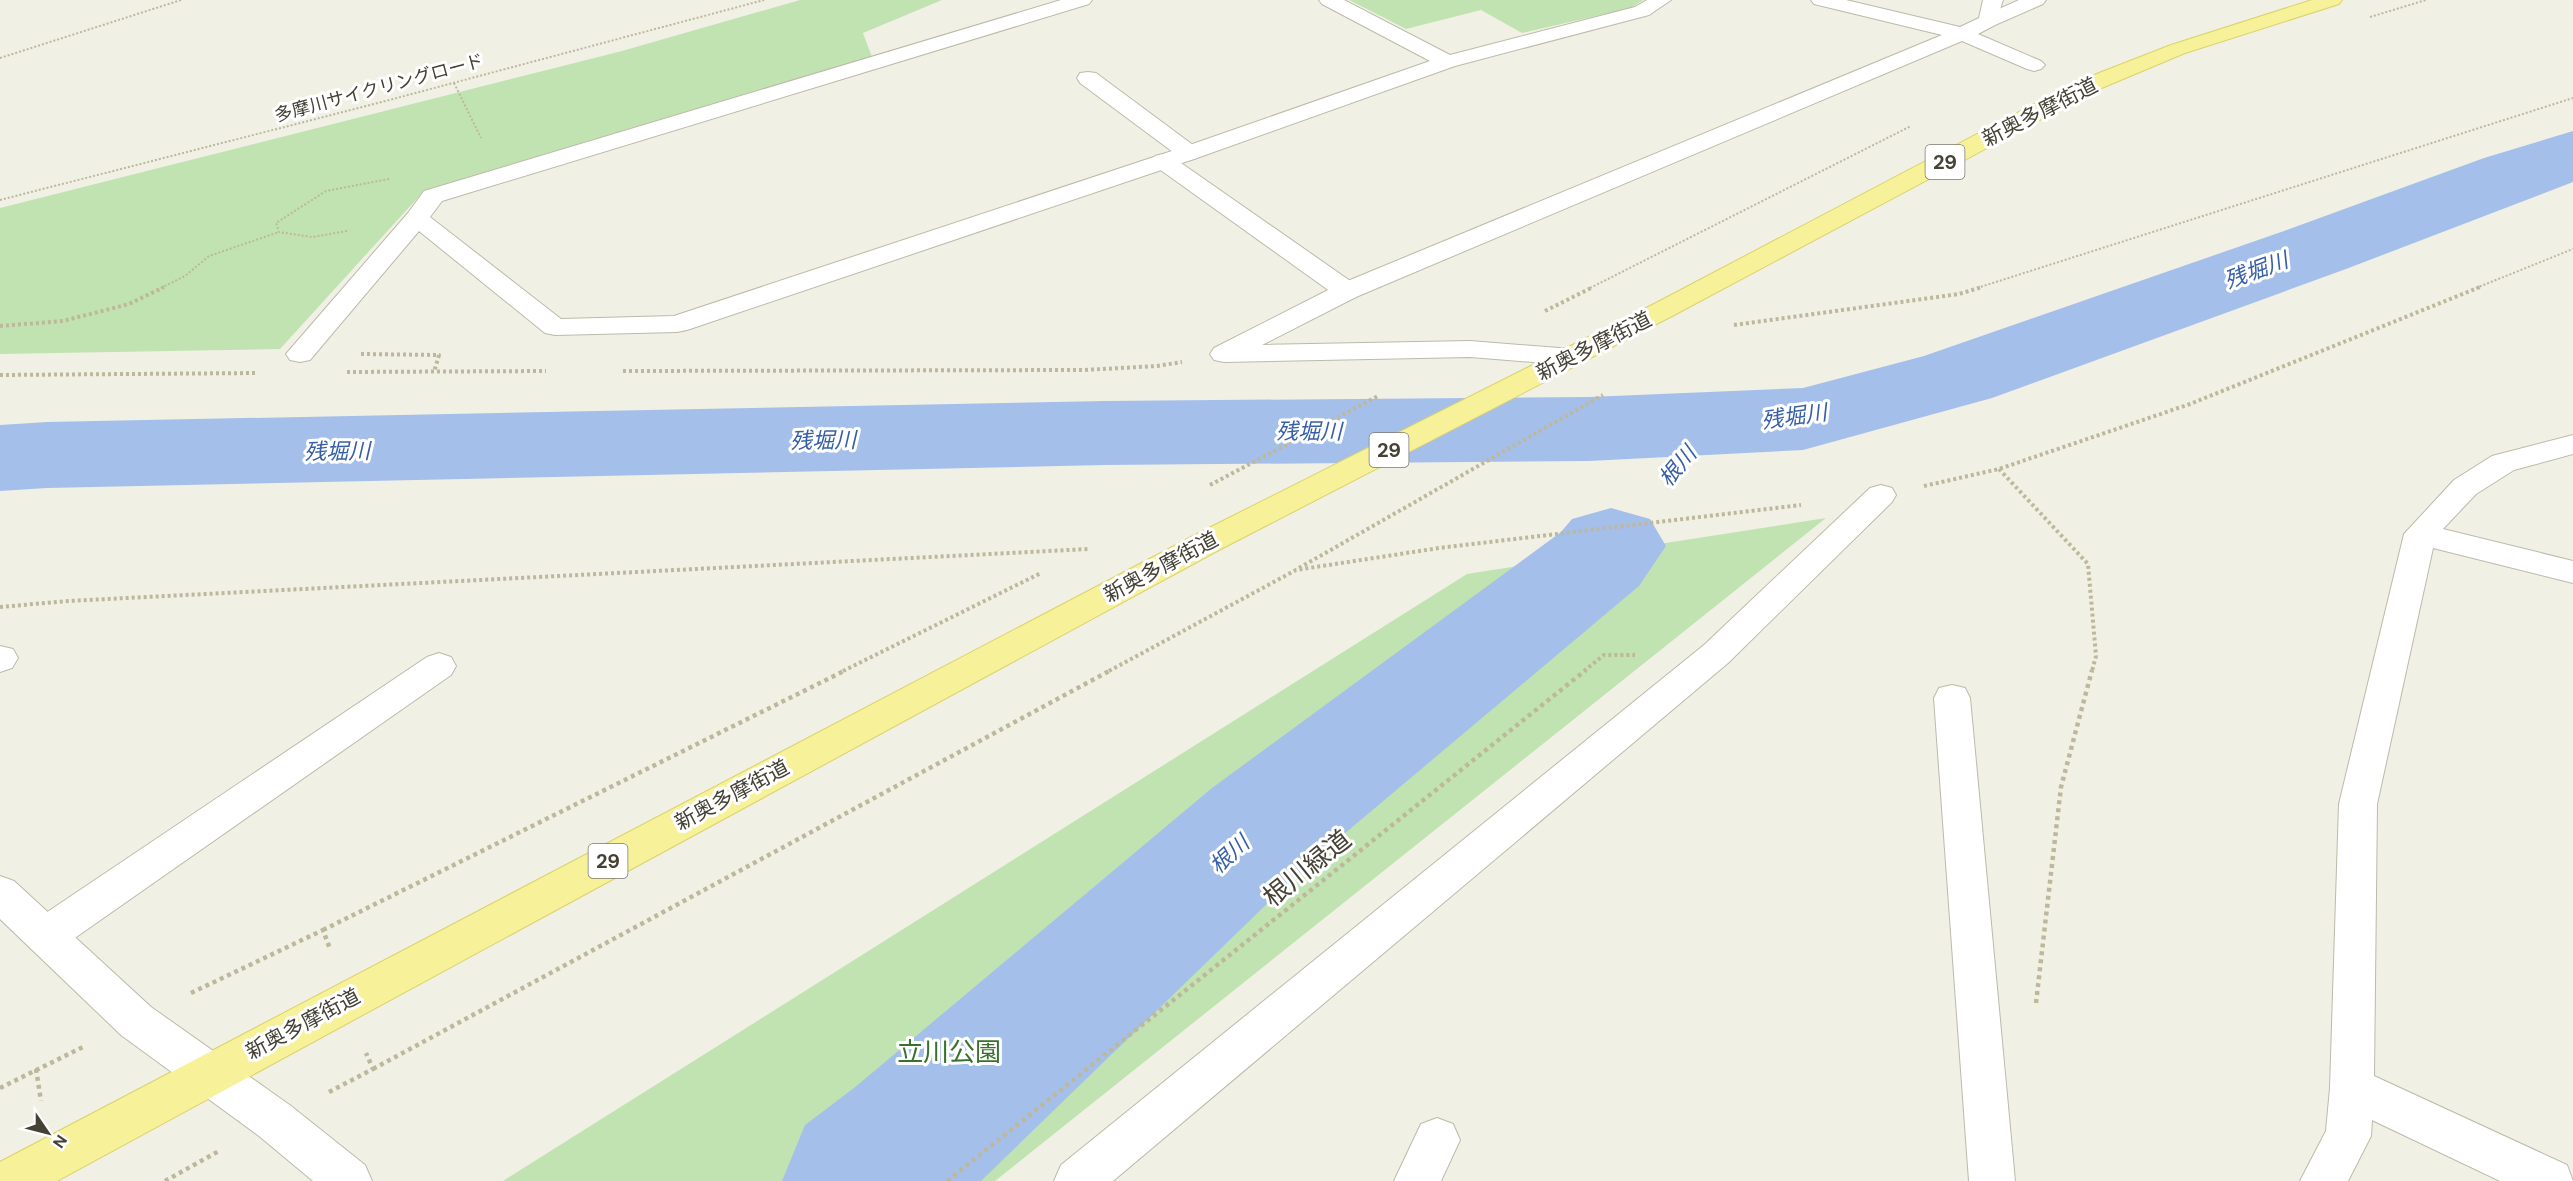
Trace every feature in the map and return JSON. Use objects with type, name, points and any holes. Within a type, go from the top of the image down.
[{"type":"main road","name":"新奥多摩街道","points":[[11,1181],[1206,543],[1806,236],[2084,87],[2178,50],[2332,0]]},
{"type":"street","points":[[300,354],[417,218],[433,196],[1082,0]]},
{"type":"street","points":[[1329,0],[1448,62]]},
{"type":"street","points":[[417,218],[555,327],[677,324],[1189,153],[1448,62],[1642,11],[1661,0]]},
{"type":"street","points":[[1821,0],[1962,34],[2034,65]]},
{"type":"street","points":[[1988,21],[1993,0]]},
{"type":"street","points":[[1572,357],[1470,349],[1224,354],[1347,291],[1962,34],[2036,0]]},
{"type":"street","points":[[1088,78],[1189,153]]},
{"type":"street","points":[[1163,161],[1347,291]]},
{"type":"street","points":[[2348,1181],[2358,804],[2420,534],[2465,487],[2503,463],[2573,444]]},
{"type":"street","points":[[1077,1181],[1716,654],[1881,495]]},
{"type":"street","points":[[2420,534],[2573,572]]},
{"type":"street","points":[[45,936],[439,666]]},
{"type":"street","points":[[1952,698],[1992,1181]]},
{"type":"street","points":[[0,893],[136,1021],[275,1120],[349,1181]]},
{"type":"street","points":[[2352,1088],[2551,1181]]},
{"type":"street","points":[[2323,1181],[2348,1136]]},
{"type":"street","points":[[1417,1181],[1437,1140]]},
{"type":"path","points":[[0,58],[181,0]]},
{"type":"path","name":"多摩川サイクリングロード","points":[[0,200],[764,0]]},
{"type":"path","points":[[2369,17],[2426,0]]},
{"type":"path","points":[[454,83],[482,138]]},
{"type":"path","points":[[1733,325],[1959,294],[2573,98]]},
{"type":"path","points":[[279,232],[276,223],[326,191],[392,179]]},
{"type":"path","points":[[0,326],[63,321],[129,304],[186,276],[209,256],[279,232],[312,237],[417,218]]},
{"type":"path","points":[[1296,570],[1451,547],[1881,495],[1999,470],[2190,404],[2573,249]]},
{"type":"path","points":[[300,354],[439,355],[434,372]]},
{"type":"path","points":[[373,1069],[1296,570],[1607,392]]},
{"type":"path","points":[[1202,490],[1380,395]]},
{"type":"path","points":[[1999,470],[2088,564],[2097,656],[2061,787],[2034,1012]]},
{"type":"path","points":[[1078,555],[1088,549]]},
{"type":"path","points":[[0,607],[68,601],[1088,549]]},
{"type":"path","points":[[323,930],[1046,571]]},
{"type":"path","name":"根川緑道","points":[[947,1181],[1604,655],[1716,654]]},
{"type":"path","points":[[0,1088],[36,1069]]},
{"type":"green space","points":[[800,0],[942,0],[863,33],[872,57],[423,192],[280,349],[0,354],[0,208],[622,51]]},
{"type":"green space","points":[[1349,0],[1643,0],[1631,8],[1522,33],[1481,10],[1406,29]]},
{"type":"green space","name":"立川公園","points":[[1826,518],[995,1181],[503,1181],[1467,574]]},
{"type":"waterway","name":"残堀川","points":[[0,458],[47,455],[1105,433],[1589,429],[1803,419],[1958,377],[2573,155]]},
{"type":"waterway","name":"根川","points":[[862,1181],[910,1142],[1259,827],[1600,559],[1611,546]]}]
